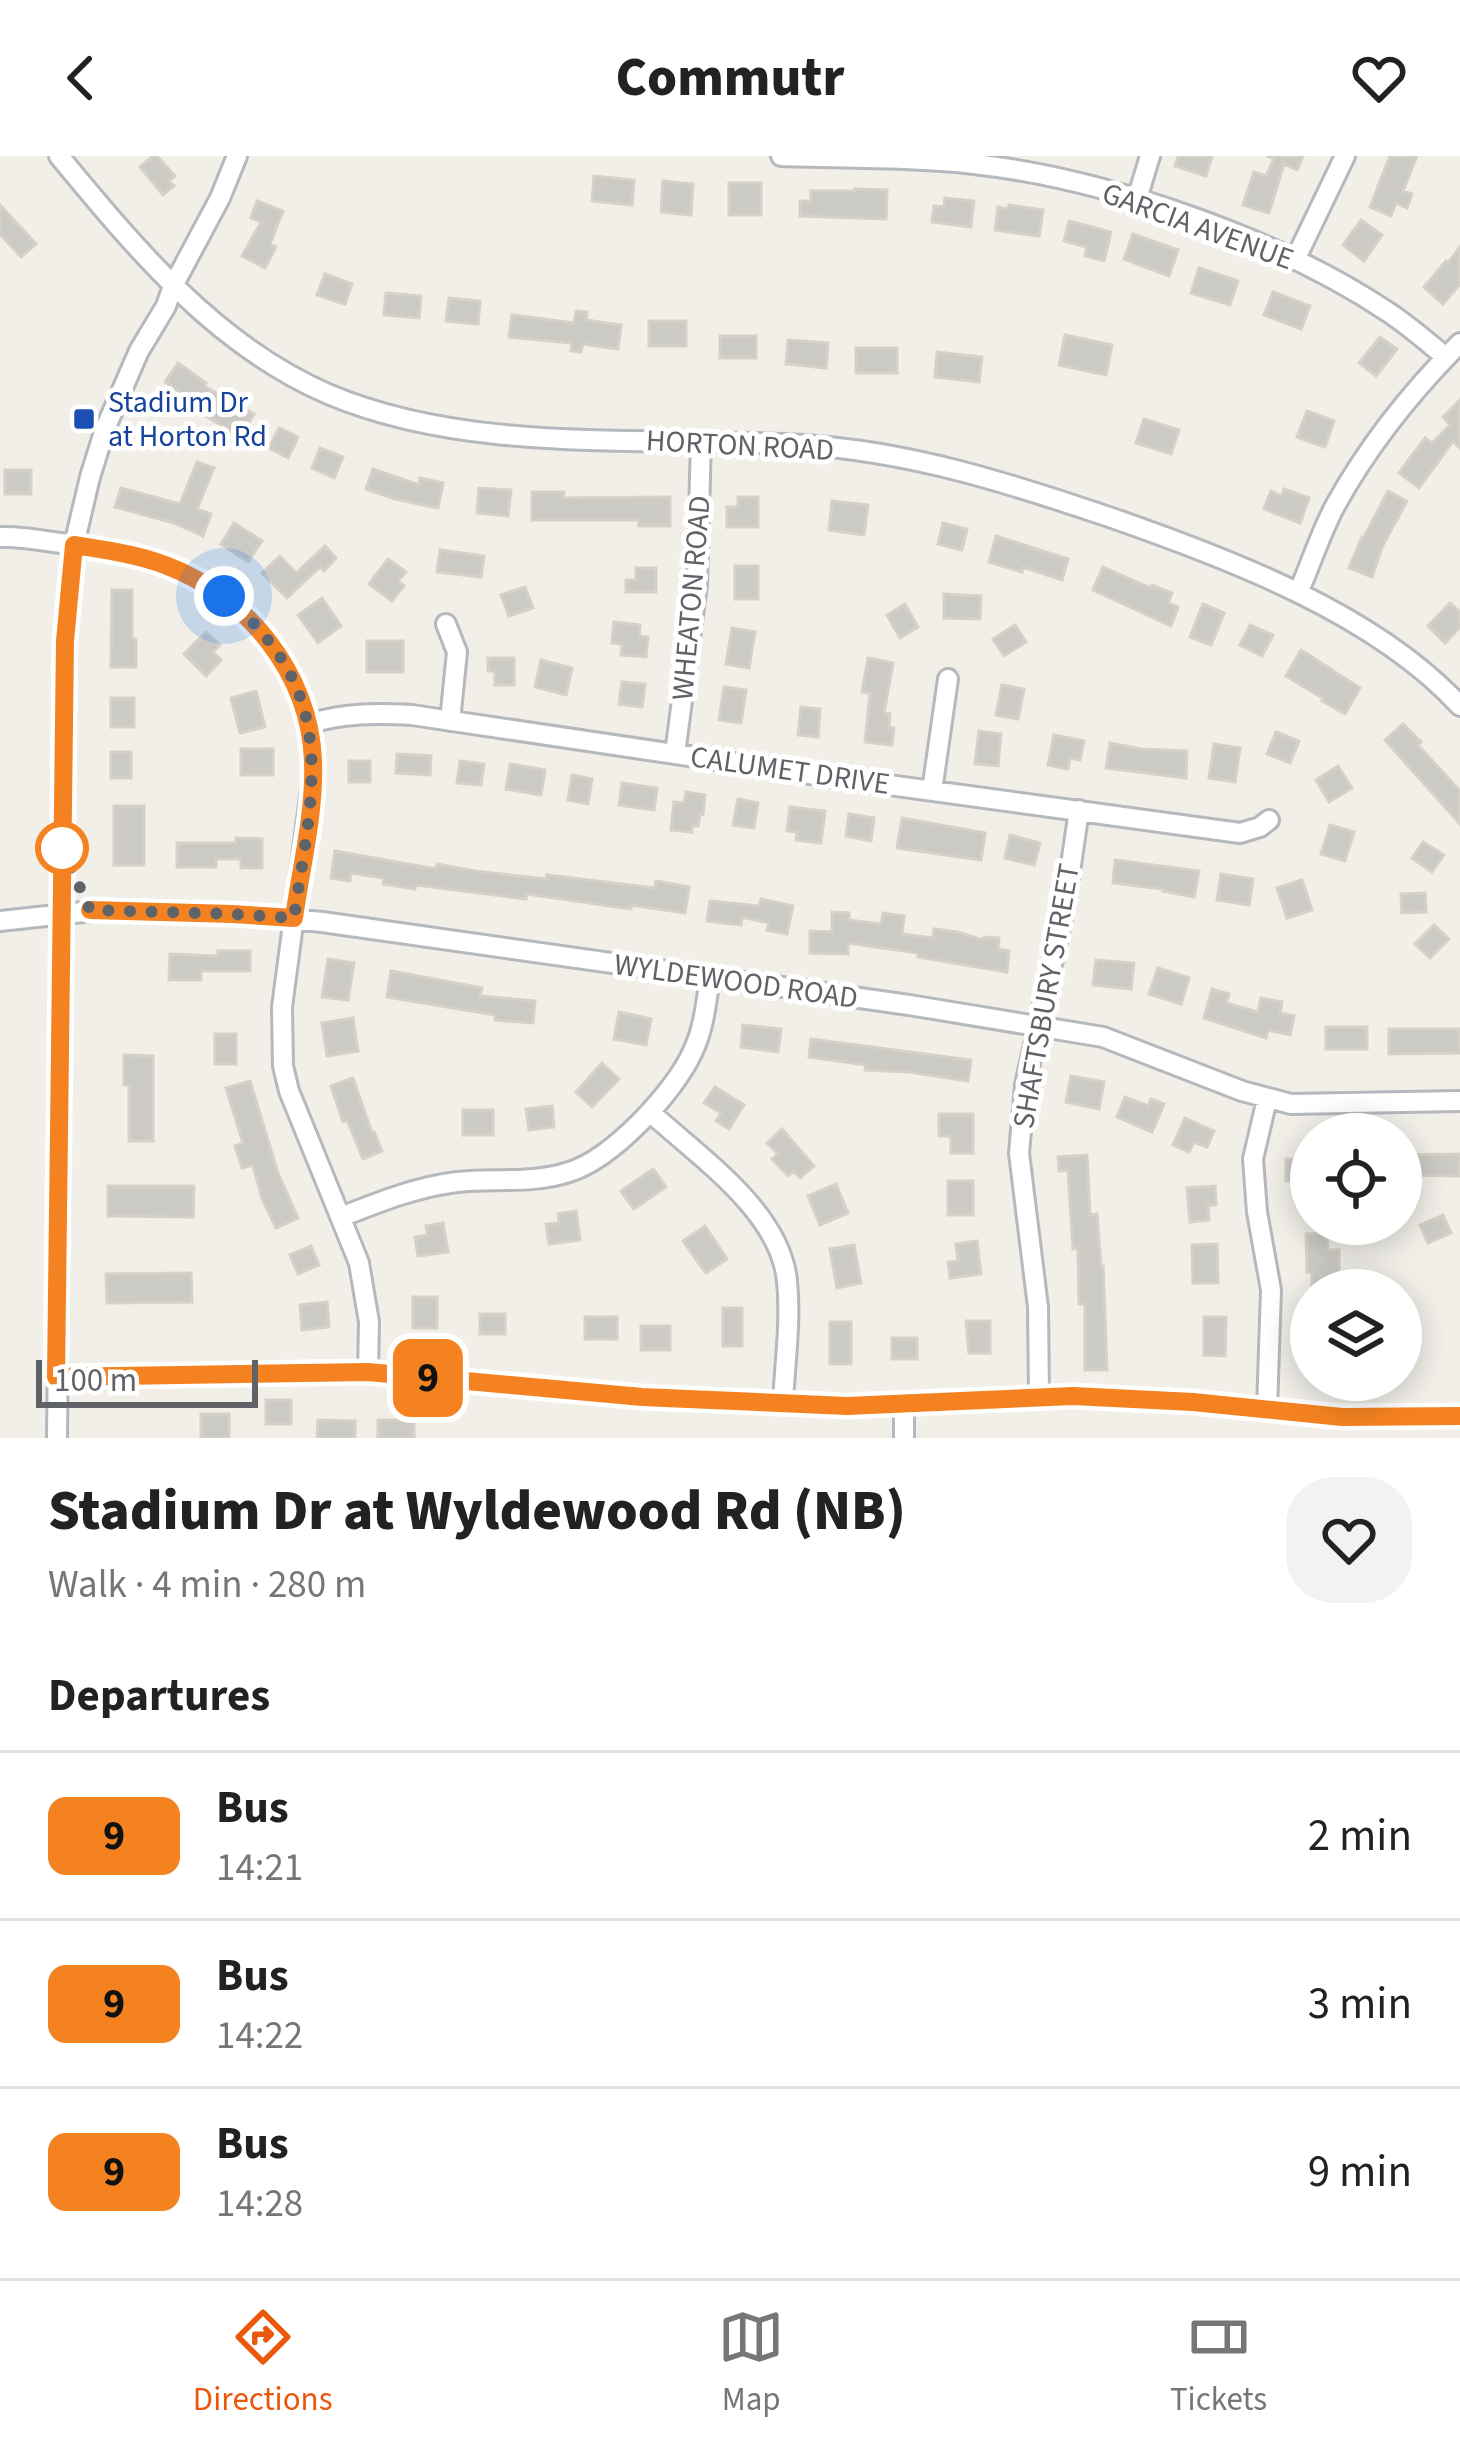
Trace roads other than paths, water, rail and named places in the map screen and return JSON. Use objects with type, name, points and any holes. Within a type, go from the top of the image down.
[{"type":"street","name":"HORTON ROAD","points":[[59,156],[173,286],[220,329],[282,372],[361,407],[408,421],[480,433],[808,445],[944,467],[1157,533],[1298,593],[1456,692]]},
{"type":"street","points":[[56,1438],[65,641],[74,545],[105,429],[237,156]]},
{"type":"street","name":"GARCIA AVENUE","points":[[781,156],[993,162],[1137,199],[1295,260],[1453,350]]},
{"type":"street","points":[[1137,199],[1150,156]]},
{"type":"street","points":[[1295,260],[1346,156]]},
{"type":"street","points":[[1298,593],[1359,464],[1453,350]]},
{"type":"street","name":"WHEATON ROAD","points":[[675,754],[697,585],[701,441]]},
{"type":"street","points":[[0,537],[118,552],[160,563],[210,586],[246,615],[273,646],[296,688],[308,724],[313,774],[282,1007],[283,1066],[359,1263],[369,1322],[368,1372]]},
{"type":"street","points":[[446,624],[457,652],[450,721]]},
{"type":"street","points":[[932,791],[948,679]]},
{"type":"street","name":"CALUMET DRIVE","points":[[308,724],[375,712],[1240,833],[1269,820]]},
{"type":"street","name":"SHAFTSBURY STREET","points":[[1039,1397],[1038,1307],[1018,1153],[1024,1085],[1066,906],[1078,810]]},
{"type":"street","name":"WYLDEWOOD ROAD","points":[[0,922],[111,909],[294,918],[1038,1025],[1125,1043],[1267,1099],[1304,1106],[1460,1101]]},
{"type":"street","points":[[341,1217],[424,1188],[566,1173],[606,1153],[650,1112],[682,1070],[704,1021],[710,979]]},
{"type":"street","points":[[1267,1099],[1253,1159],[1271,1289],[1267,1409]]},
{"type":"street","points":[[650,1112],[753,1206],[776,1241],[787,1281],[783,1402]]},
{"type":"street","points":[[56,1377],[368,1372],[642,1397],[847,1406],[1073,1396],[1342,1417],[1460,1416]]},
{"type":"street","points":[[904,1404],[904,1438]]},
{"type":"place","name":"Stadium Dr at Horton Rd","points":[[84,419]]}]
